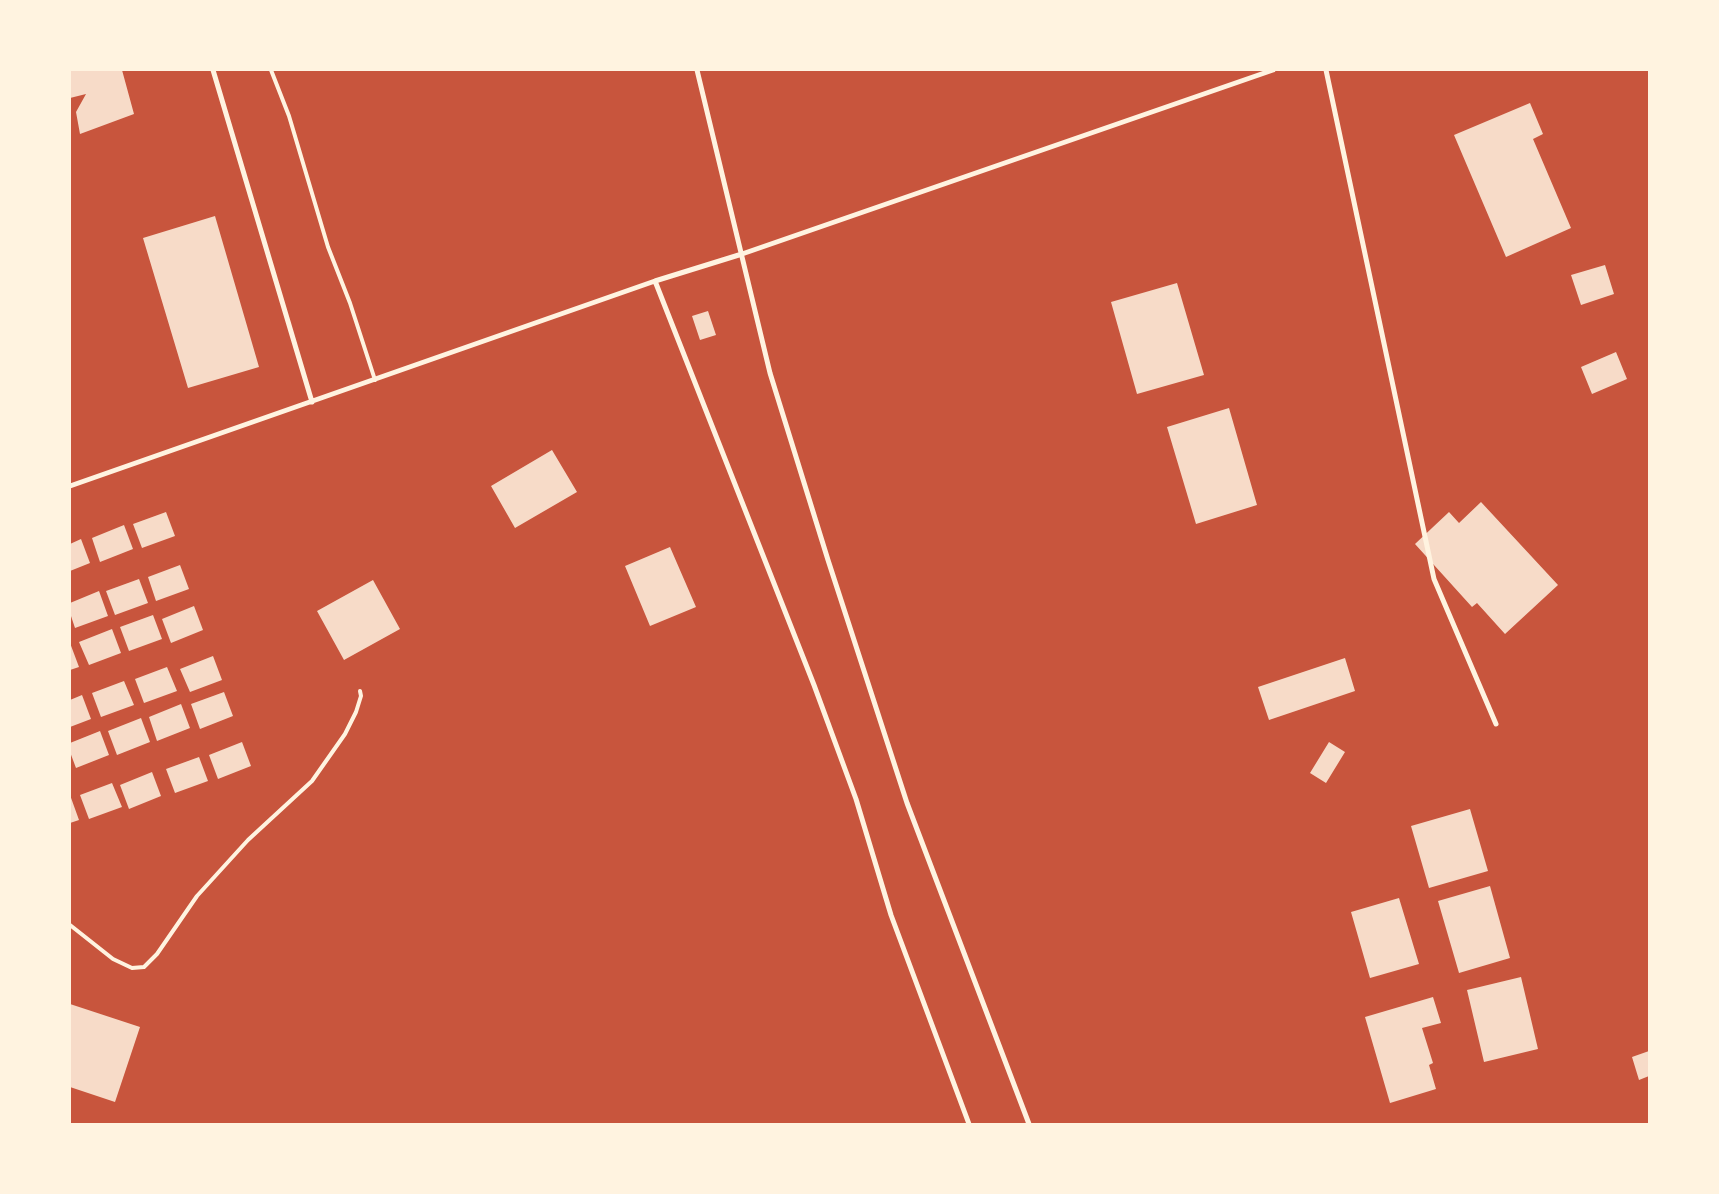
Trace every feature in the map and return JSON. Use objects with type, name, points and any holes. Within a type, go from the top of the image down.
[{"type":"street","points":[[213,70],[312,402]]},
{"type":"street","points":[[697,70],[770,373],[907,803],[1029,1124]]},
{"type":"street","points":[[70,486],[655,281],[742,254],[1273,70]]},
{"type":"street","points":[[1326,70],[1434,579],[1496,724]]},
{"type":"street","points":[[655,281],[814,685],[856,799],[891,915],[970,1124]]},
{"type":"lane","points":[[271,70],[289,116],[328,247],[350,303],[374,380]]},
{"type":"lane","points":[[70,925],[113,959],[132,968],[144,967],[157,954],[203,889],[248,840],[312,780],[344,734],[356,712],[361,696],[360,691]]},
{"type":"building","points":[[70,70],[122,70],[134,114],[80,134],[76,112],[86,94],[70,98]]},
{"type":"building","points":[[1530,103],[1543,134],[1533,139],[1571,228],[1506,257],[1454,135]]},
{"type":"building","points":[[215,216],[259,367],[188,388],[143,238]]},
{"type":"building","points":[[1605,265],[1614,294],[1581,305],[1571,275]]},
{"type":"building","points":[[1177,283],[1204,375],[1137,394],[1111,302]]},
{"type":"building","points":[[708,311],[716,335],[700,340],[692,316]]},
{"type":"building","points":[[1616,352],[1627,379],[1592,394],[1581,367]]},
{"type":"building","points":[[1229,408],[1257,505],[1196,524],[1167,427]]},
{"type":"building","points":[[552,450],[577,492],[515,528],[491,486]]},
{"type":"building","points":[[1481,502],[1558,585],[1505,634],[1477,603],[1472,607],[1415,544],[1449,512],[1459,523]]},
{"type":"building","points":[[166,512],[175,536],[142,548],[133,524]]},
{"type":"building","points":[[124,525],[133,549],[100,562],[92,538]]},
{"type":"building","points":[[81,539],[90,563],[70,571],[70,544]]},
{"type":"building","points":[[670,547],[696,607],[650,626],[625,566]]},
{"type":"building","points":[[180,565],[189,589],[156,601],[148,577]]},
{"type":"building","points":[[139,579],[148,603],[115,615],[106,591]]},
{"type":"building","points":[[373,580],[400,629],[344,660],[317,611]]},
{"type":"building","points":[[99,591],[108,616],[75,628],[70,613],[70,603]]},
{"type":"building","points":[[194,606],[203,630],[171,643],[162,619]]},
{"type":"building","points":[[153,615],[162,639],[129,651],[120,627]]},
{"type":"building","points":[[112,629],[121,653],[89,665],[79,642]]},
{"type":"building","points":[[70,643],[79,667],[70,670]]},
{"type":"building","points":[[213,656],[222,680],[190,692],[180,669]]},
{"type":"building","points":[[1345,658],[1355,691],[1269,720],[1258,687]]},
{"type":"building","points":[[167,667],[177,691],[144,703],[135,679]]},
{"type":"building","points":[[124,681],[134,705],[101,717],[92,693]]},
{"type":"building","points":[[224,692],[233,716],[200,729],[191,704]]},
{"type":"building","points":[[82,695],[91,719],[70,727],[70,700]]},
{"type":"building","points":[[181,704],[190,728],[157,741],[149,717]]},
{"type":"building","points":[[141,718],[150,742],[117,755],[108,731]]},
{"type":"building","points":[[100,731],[109,755],[76,768],[70,752],[70,743]]},
{"type":"building","points":[[242,742],[251,766],[218,779],[209,755]]},
{"type":"building","points":[[1329,742],[1345,752],[1326,783],[1310,773]]},
{"type":"building","points":[[199,757],[208,781],[175,793],[166,769]]},
{"type":"building","points":[[152,772],[161,796],[129,809],[120,785]]},
{"type":"building","points":[[112,783],[122,807],[89,819],[80,795]]},
{"type":"building","points":[[70,795],[79,820],[70,823]]},
{"type":"building","points":[[1470,809],[1488,871],[1429,888],[1411,826]]},
{"type":"building","points":[[1490,886],[1510,958],[1459,973],[1438,901]]},
{"type":"building","points":[[1399,898],[1419,964],[1370,978],[1351,912]]},
{"type":"building","points":[[1521,977],[1538,1049],[1484,1062],[1467,990]]},
{"type":"building","points":[[1433,997],[1441,1023],[1422,1028],[1433,1063],[1429,1065],[1436,1089],[1390,1103],[1365,1017]]},
{"type":"building","points":[[70,1004],[140,1027],[115,1102],[70,1087]]},
{"type":"building","points":[[1649,1051],[1649,1076],[1639,1080],[1632,1057]]}]
